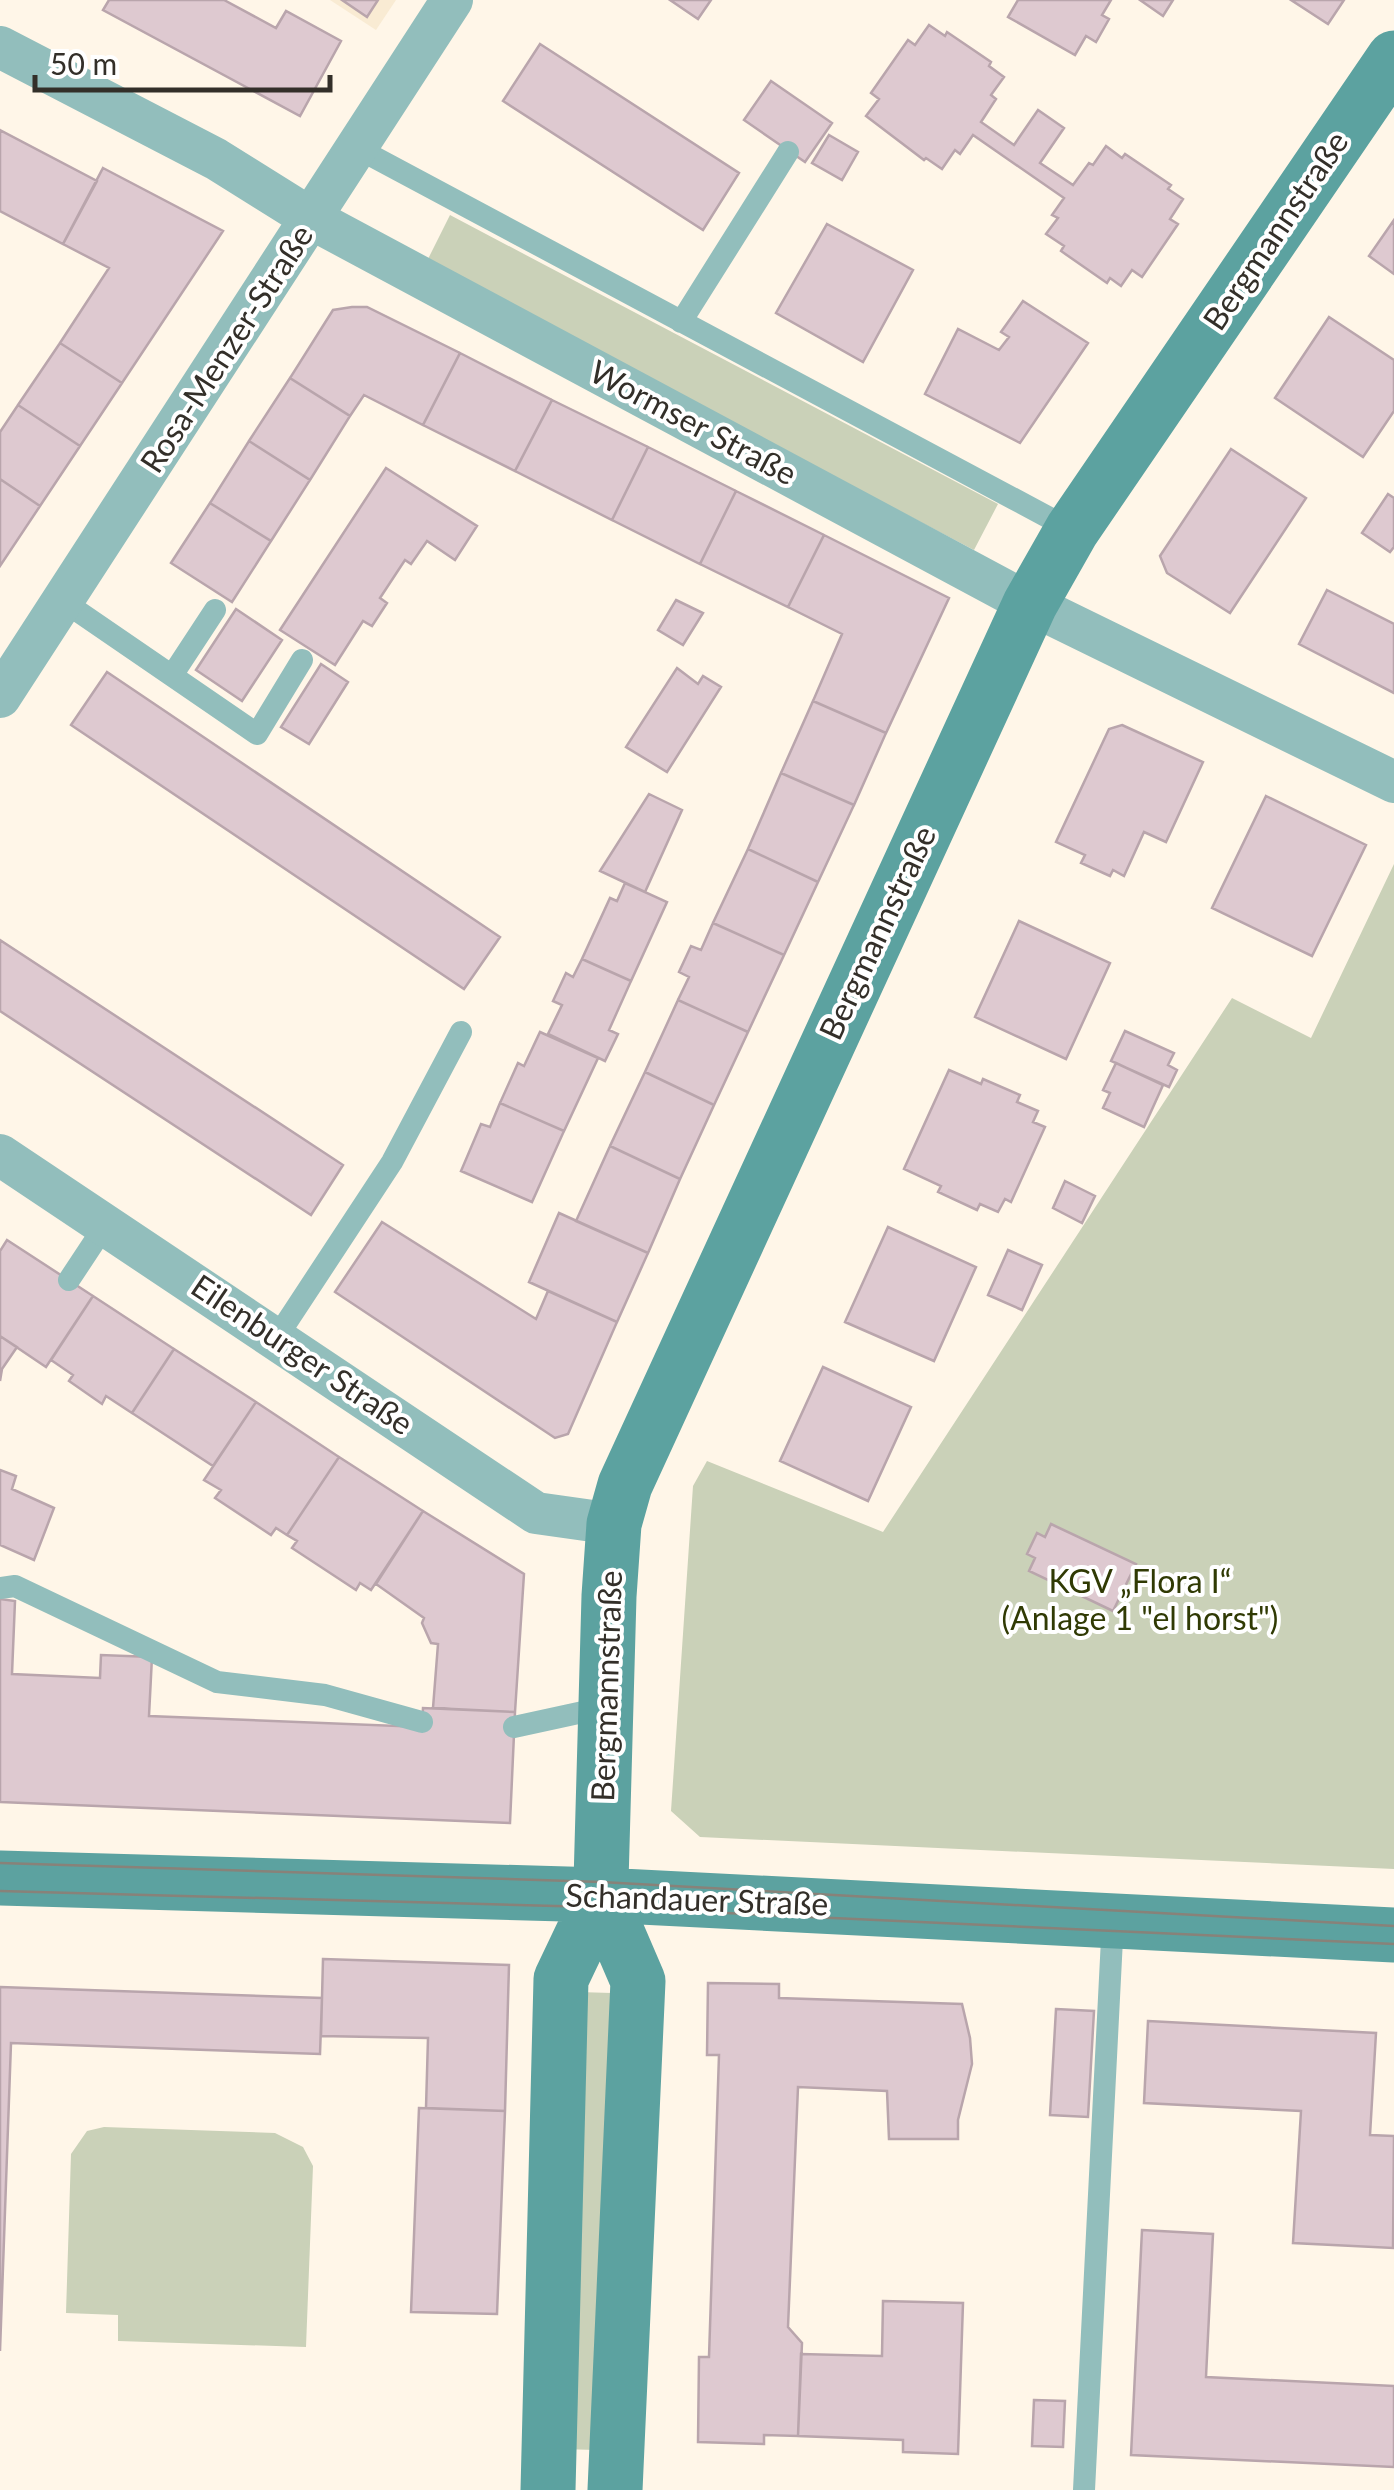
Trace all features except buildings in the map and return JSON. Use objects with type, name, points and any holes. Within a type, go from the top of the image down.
[{"type":"street","name":"Rosa-Menzer-Straße","points":[[0,697],[452,0]]},
{"type":"street","name":"Wormser Straße","points":[[0,47],[216,159],[312,218],[1030,604],[1394,782]]},
{"type":"street","name":"Bergmannstraße","points":[[548,2490],[561,1979],[601,1895],[614,1524],[640,1448],[1030,604],[1072,530],[1394,58]]},
{"type":"street","name":"Eilenburger Straße","points":[[0,1154],[536,1513],[614,1524]]},
{"type":"street","name":"Schandauer Straße","points":[[0,1878],[601,1895],[1394,1936]]},
{"type":"street","name":"Bergmannstraße","points":[[601,1895],[638,1980],[615,2490]]},
{"type":"lane","points":[[357,148],[1072,530]]},
{"type":"lane","points":[[681,322],[788,152]]},
{"type":"lane","points":[[62,601],[257,734],[302,660]]},
{"type":"lane","points":[[173,674],[215,610]]},
{"type":"lane","points":[[277,1337],[392,1162],[461,1032]]},
{"type":"lane","points":[[69,1280],[106,1224]]},
{"type":"lane","points":[[0,1588],[16,1586],[217,1682],[325,1695],[422,1722]]},
{"type":"lane","points":[[514,1727],[606,1707]]},
{"type":"lane","points":[[1084,2490],[1113,1919]]},
{"type":"shaded area","points":[[330,0],[396,0],[376,30]]},
{"type":"green space","points":[[450,215],[998,504],[974,550],[426,263]]},
{"type":"green space","name":"KGV „Flora I“ (Anlage 1 \"el horst\")","points":[[1394,864],[1394,1869],[700,1837],[671,1811],[693,1486],[707,1461],[883,1532],[1232,998],[1311,1038]]},
{"type":"green space","points":[[578,1992],[612,1993],[596,2450],[561,2449]]},
{"type":"green space","points":[[104,2127],[275,2133],[303,2147],[313,2166],[306,2347],[118,2341],[118,2315],[66,2313],[71,2154],[87,2131]]},
{"type":"tram line","points":[[0,1863],[601,1882],[1394,1926]]},
{"type":"tram line","points":[[0,1891],[594,1907],[1394,1944]]}]
